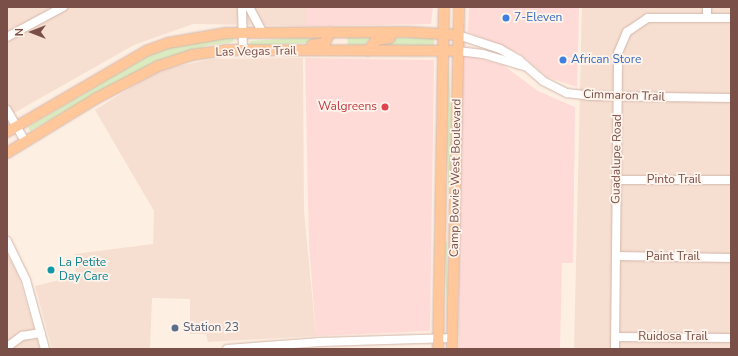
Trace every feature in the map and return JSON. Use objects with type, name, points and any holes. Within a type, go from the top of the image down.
[{"type":"main road","name":"Camp Bowie West Boulevard","points":[[438,344],[444,7]]},
{"type":"main road","name":"Camp Bowie West Boulevard","points":[[452,349],[459,7]]},
{"type":"main road","points":[[289,50],[298,45],[325,43],[330,32]]},
{"type":"main road","name":"Las Vegas Trail","points":[[12,129],[146,51],[168,43],[206,35],[243,33],[408,32],[458,35]]},
{"type":"main road","points":[[368,51],[376,40],[401,37],[408,32]]},
{"type":"main road","name":"Las Vegas Trail","points":[[7,152],[24,140],[95,99],[158,66],[191,55],[243,50],[458,51]]},
{"type":"main road","points":[[440,229],[455,228]]},
{"type":"street","points":[[7,38],[63,7]]},
{"type":"street","points":[[242,7],[243,50]]},
{"type":"street","points":[[249,7],[263,33]]},
{"type":"street","points":[[707,7],[707,17]]},
{"type":"street","name":"Guadalupe Road","points":[[615,349],[618,53],[627,32],[635,25],[648,18],[731,18]]},
{"type":"street","name":"Cimmaron Trail","points":[[458,35],[500,49],[519,60],[524,66],[543,81],[567,92],[618,97],[731,98]]},
{"type":"street","name":"Cimmaron Trail","points":[[458,51],[483,54],[524,66]]},
{"type":"street","points":[[7,110],[12,129],[24,140]]},
{"type":"street","name":"Pinto Trail","points":[[617,180],[731,180]]},
{"type":"street","points":[[7,241],[9,251],[26,280],[45,349]]},
{"type":"street","name":"Paint Trail","points":[[616,256],[731,258]]},
{"type":"street","points":[[7,347],[22,336],[41,332]]},
{"type":"street","name":"Ruidosa Trail","points":[[615,336],[731,338]]},
{"type":"street","points":[[227,349],[316,342],[438,344],[453,338]]},
{"type":"shaded area","points":[[7,7],[306,7],[306,26],[193,24],[134,45],[7,117]]},
{"type":"shaded area","points":[[306,7],[433,7],[431,24],[306,26]]},
{"type":"shaded area","points":[[469,7],[579,7],[577,87],[547,77],[519,53],[468,32]]},
{"type":"shaded area","points":[[582,7],[731,7],[731,349],[574,349]]},
{"type":"shaded area","points":[[459,53],[503,65],[538,91],[575,107],[573,263],[562,263],[560,349],[459,349]]},
{"type":"shaded area","points":[[303,58],[304,211],[316,336],[208,342],[206,334],[190,334],[190,299],[152,298],[150,349],[52,349],[35,286],[76,276],[74,254],[153,244],[154,211],[95,110],[159,70],[213,59]]},
{"type":"shaded area","points":[[305,58],[434,60],[430,331],[316,336],[309,244]]},
{"type":"shaded area","points":[[7,253],[19,277],[40,349],[7,349]]},
{"type":"green space","points":[[233,37],[234,41],[229,43],[210,45],[157,61],[30,131],[28,127],[151,54],[171,46]]},
{"type":"green space","points":[[304,37],[325,38],[309,43],[250,46],[250,41]]},
{"type":"green space","points":[[347,37],[371,37],[363,46],[348,46]]},
{"type":"green space","points":[[411,37],[434,38],[434,46],[377,45],[391,39]]},
{"type":"green space","points":[[448,61],[452,125],[450,219],[447,154]]},
{"type":"green space","points":[[445,242],[447,242],[448,326],[447,326]]},
{"type":"place","name":"7-Eleven","points":[[506,18]]},
{"type":"place","name":"African Store","points":[[563,60]]},
{"type":"place","name":"Walgreens","points":[[385,107]]},
{"type":"place","name":"La Petite Day Care","points":[[51,270]]},
{"type":"place","name":"Station 23","points":[[175,328]]}]
